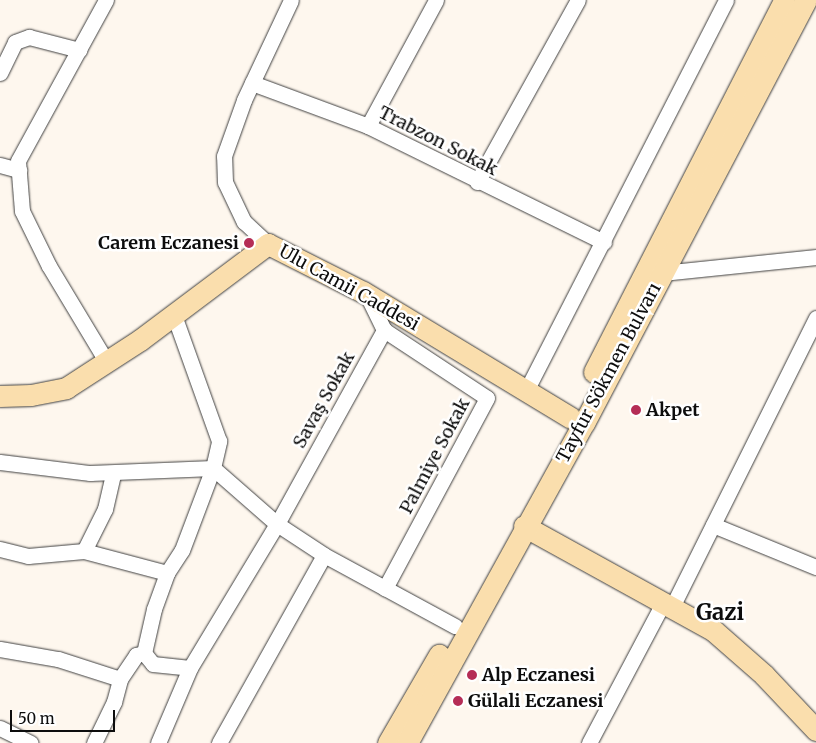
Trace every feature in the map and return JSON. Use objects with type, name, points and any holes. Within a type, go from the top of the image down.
[{"type":"main road","name":"Tayfur Sökmen Bulvarı","points":[[407,743],[524,526],[584,423],[654,270],[784,0]]},
{"type":"main road","name":"Tayfur Sökmen Bulvarı","points":[[388,743],[806,0]]},
{"type":"main road","name":"Ulu Camii Caddesi","points":[[0,396],[31,395],[66,388],[174,315],[268,244],[367,294],[571,418]]},
{"type":"main road","points":[[524,526],[714,632],[764,675],[816,730]]},
{"type":"street","points":[[106,0],[18,160],[22,211],[49,266],[106,361]]},
{"type":"street","points":[[268,244],[244,222],[225,182],[224,156],[252,83],[291,0]]},
{"type":"street","points":[[368,126],[436,0]]},
{"type":"street","points":[[477,182],[578,0]]},
{"type":"street","points":[[526,391],[604,242],[726,0]]},
{"type":"street","points":[[0,72],[15,42],[29,37],[79,50]]},
{"type":"street","name":"Trabzon Sokak","points":[[252,83],[368,126],[477,182],[604,242]]},
{"type":"street","points":[[0,165],[19,170]]},
{"type":"street","points":[[654,270],[816,257]]},
{"type":"street","points":[[367,294],[384,330]]},
{"type":"street","points":[[144,653],[154,609],[167,573],[182,550],[212,468],[219,441],[174,315]]},
{"type":"street","points":[[592,741],[713,525],[816,318]]},
{"type":"street","name":"Savaş Sokak","points":[[158,743],[190,668],[277,524],[384,330]]},
{"type":"street","name":"Palmiye Sokak","points":[[384,330],[487,398],[385,588]]},
{"type":"street","points":[[0,462],[90,474],[212,468],[277,524],[324,555],[455,626]]},
{"type":"street","points":[[84,551],[105,509],[113,473]]},
{"type":"street","points":[[713,525],[816,567]]},
{"type":"street","points":[[0,549],[28,556],[84,551],[167,573]]},
{"type":"street","points":[[219,743],[324,555]]},
{"type":"street","points":[[0,649],[58,659],[120,679]]},
{"type":"street","points":[[144,653],[153,664],[190,668]]},
{"type":"street","points":[[94,743],[114,702],[120,679],[136,655],[144,653]]},
{"type":"street","points":[[0,728],[31,743]]},
{"type":"place","name":"Carem Eczanesi","points":[[249,243]]},
{"type":"place","name":"Akpet","points":[[636,410]]},
{"type":"place","name":"Alp Eczanesi","points":[[472,675]]},
{"type":"place","name":"Gülali Eczanesi","points":[[458,701]]},
{"type":"district","name":"Gazi","points":[[720,613]]}]
